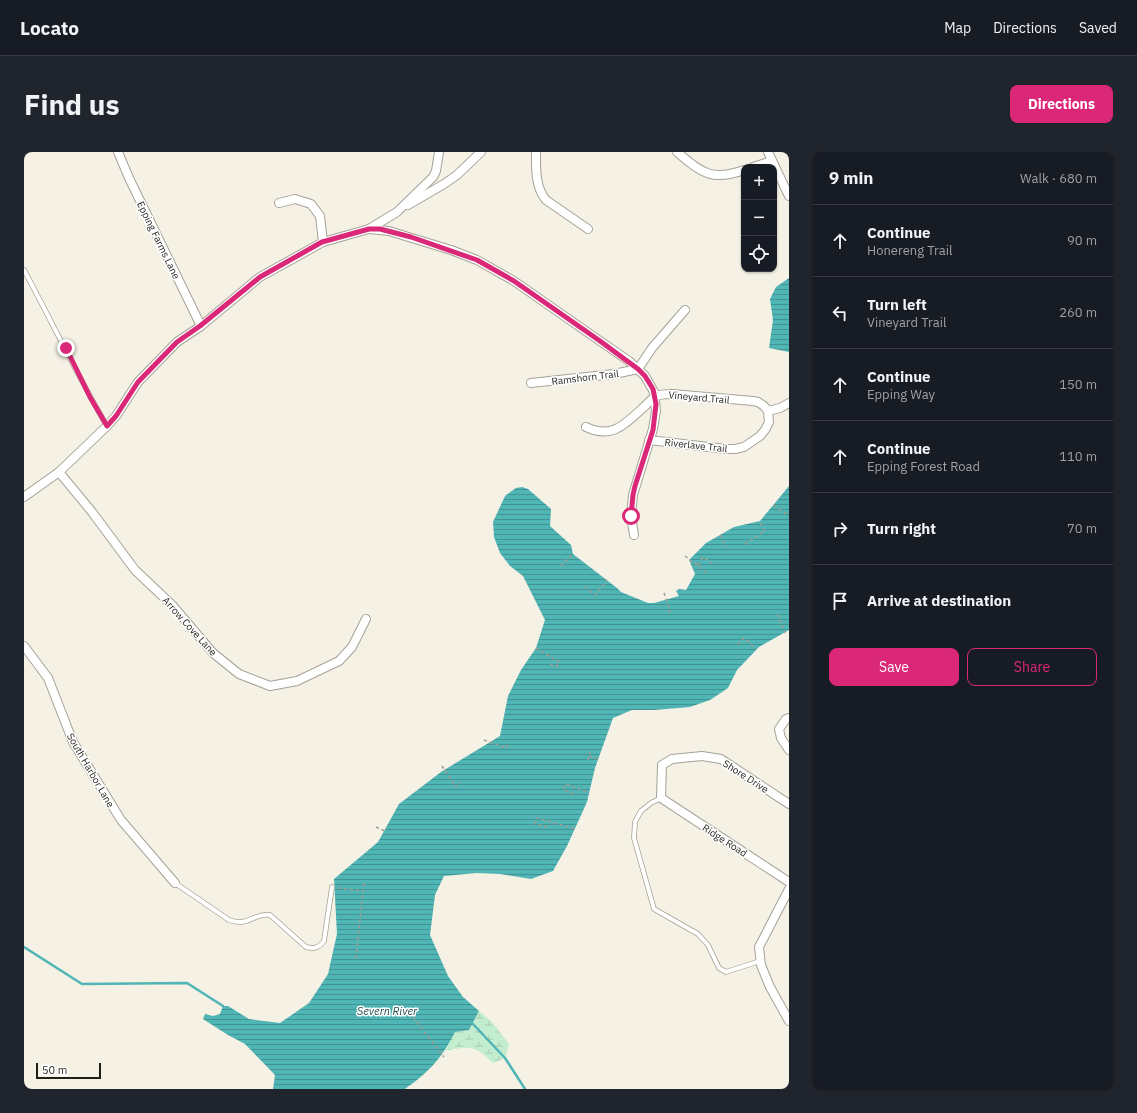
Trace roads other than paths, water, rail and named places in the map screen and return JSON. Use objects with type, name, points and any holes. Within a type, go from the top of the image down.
[{"type":"street","name":"Epping Farms Lane","points":[[118,152],[200,326]]},
{"type":"street","points":[[397,212],[433,177],[436,171],[439,152]]},
{"type":"street","points":[[24,497],[59,472],[107,426],[116,416],[138,382],[177,342],[200,326],[260,277],[322,242],[369,229],[444,184],[457,175],[481,152]]},
{"type":"street","points":[[536,152],[539,187],[543,197],[588,229]]},
{"type":"street","points":[[677,152],[699,170],[707,174],[725,175],[741,171]]},
{"type":"street","points":[[768,152],[789,196]]},
{"type":"street","points":[[762,164],[772,160]]},
{"type":"street","points":[[280,203],[295,198],[311,204],[320,216],[322,242]]},
{"type":"street","name":"Vineyard Trail","points":[[369,229],[389,231],[477,260],[519,285],[638,369],[651,385],[655,397],[672,394],[753,401],[762,404],[768,411]]},
{"type":"street","points":[[638,369],[652,348],[685,310]]},
{"type":"street","name":"Ramshorn Trail","points":[[532,383],[614,374],[638,369]]},
{"type":"street","points":[[586,427],[601,432],[609,432],[614,430],[624,424],[655,397]]},
{"type":"street","points":[[634,535],[631,516],[633,495],[655,417],[655,397]]},
{"type":"street","points":[[768,411],[780,408],[789,403]]},
{"type":"street","name":"Riverlave Trail","points":[[649,440],[726,449],[740,449],[748,445],[765,430],[769,422],[768,411]]},
{"type":"street","name":"Arrow Cove Lane","points":[[59,472],[92,512],[135,570],[173,606],[213,653],[239,674],[270,686],[297,682],[339,661],[352,647],[366,619]]},
{"type":"street","name":"South Harbor Lane","points":[[24,646],[48,678],[73,742],[120,820],[175,882]]},
{"type":"street","points":[[789,718],[786,719],[779,729],[780,738],[789,750]]},
{"type":"street","name":"Shore Drive","points":[[661,798],[662,765],[672,759],[702,756],[721,759],[789,804]]},
{"type":"street","name":"Ridge Road","points":[[661,798],[789,882]]},
{"type":"street","points":[[789,889],[759,947],[761,965],[770,987],[789,1021]]},
{"type":"lane","points":[[24,270],[50,317],[90,397],[107,426]]},
{"type":"lane","points":[[661,798],[651,803],[641,811],[635,822],[634,838],[654,909],[698,934],[708,944],[719,968],[726,972],[760,961]]},
{"type":"lane","points":[[175,882],[229,920],[237,923],[247,922],[263,914],[270,914],[306,947],[312,949],[320,946],[324,942],[332,888]]},
{"type":"water","points":[[789,278],[789,352],[769,348],[773,320],[770,299],[776,287]]},
{"type":"water","name":"Severn River","points":[[789,486],[789,630],[759,647],[737,670],[728,688],[710,700],[690,707],[632,710],[613,718],[595,768],[587,802],[567,846],[553,871],[531,879],[500,874],[477,873],[444,876],[435,895],[430,935],[448,976],[463,997],[479,1011],[469,1030],[455,1032],[434,1064],[421,1077],[405,1089],[273,1089],[275,1075],[245,1044],[203,1019],[205,1014],[213,1016],[220,1014],[223,1006],[228,1006],[249,1019],[280,1023],[309,1003],[328,974],[337,934],[334,879],[378,842],[399,804],[441,772],[500,736],[508,696],[521,670],[536,648],[545,620],[523,576],[510,566],[500,553],[494,537],[493,522],[505,496],[516,488],[522,487],[528,489],[551,509],[550,526],[571,545],[573,554],[621,592],[648,603],[654,603],[679,596],[676,591],[679,589],[686,590],[695,574],[689,560],[706,543],[734,527],[760,521]]},
{"type":"waterway","points":[[24,947],[82,984],[187,983],[223,1006]]},
{"type":"waterway","points":[[472,1023],[505,1058],[525,1089]]}]
